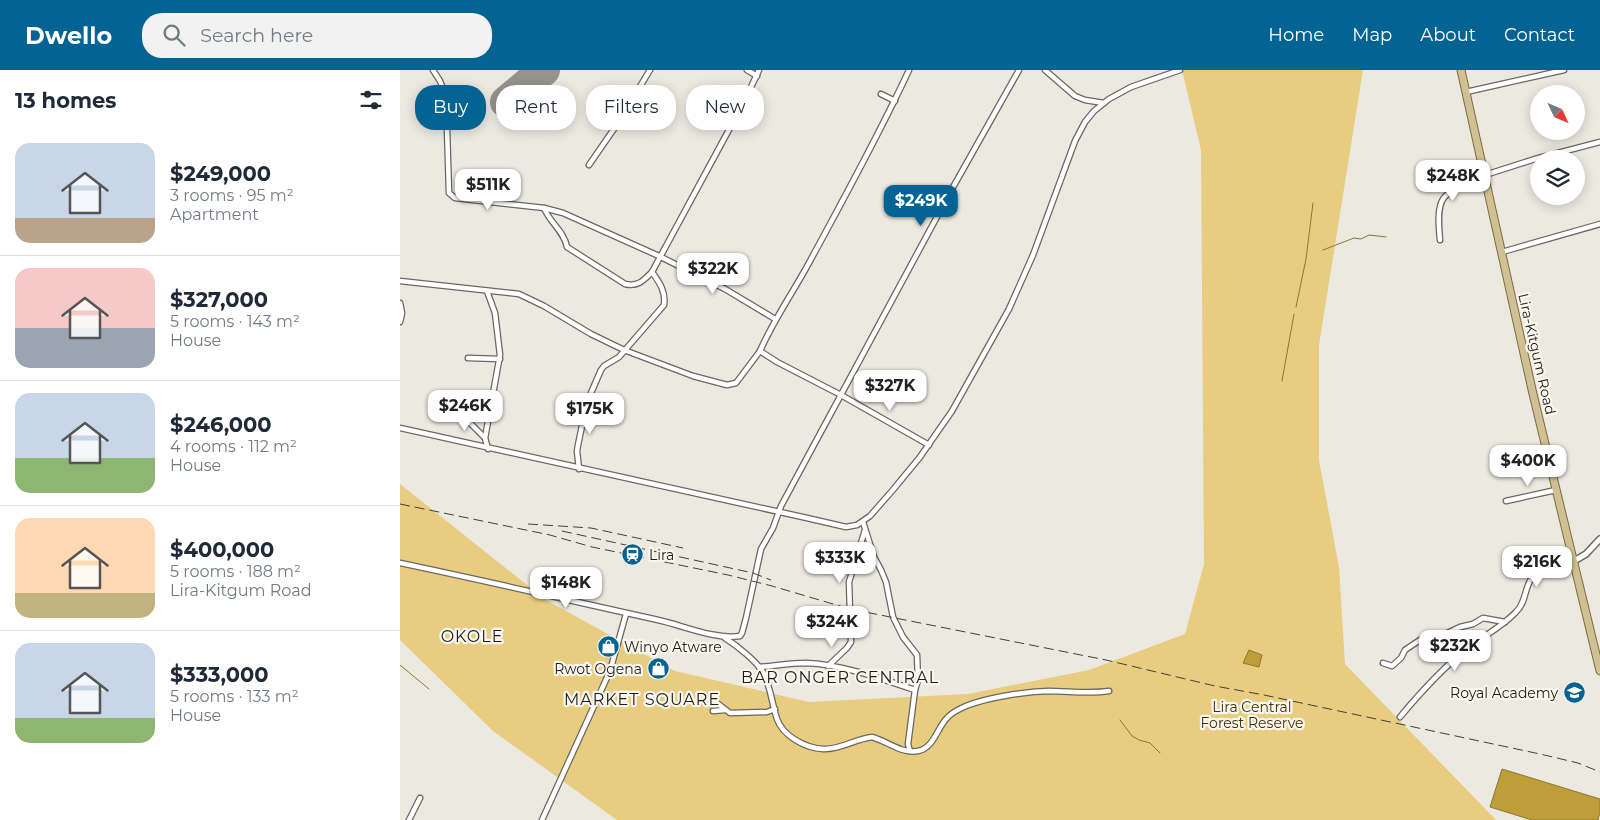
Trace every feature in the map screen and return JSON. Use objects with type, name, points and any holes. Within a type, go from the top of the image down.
[{"type":"main road","name":"Lira-Kitgum Road","points":[[1462,70],[1556,490],[1600,671]]},
{"type":"street","points":[[433,70],[446,96],[450,193],[452,196],[455,198],[544,208],[563,213],[659,256],[776,319]]},
{"type":"street","points":[[589,165],[616,126],[650,70]]},
{"type":"street","points":[[746,70],[756,76]]},
{"type":"street","points":[[544,208],[552,222],[564,236],[567,247],[625,284],[636,285],[640,283],[652,272],[759,70]]},
{"type":"street","points":[[400,281],[527,296],[591,334],[624,350],[692,376],[727,385],[736,383],[760,350],[811,260],[909,70]]},
{"type":"street","points":[[400,562],[607,608],[626,614],[661,620],[721,636],[740,636],[762,549],[800,468],[956,181],[1019,70]]},
{"type":"street","points":[[1045,70],[1075,96],[1084,100],[1104,103]]},
{"type":"street","points":[[400,428],[846,527],[857,525],[863,522],[892,491],[929,445],[964,390],[1015,297],[1033,255],[1075,141],[1090,116],[1104,103],[1131,87],[1180,70]]},
{"type":"street","points":[[1466,92],[1564,70]]},
{"type":"street","points":[[881,94],[894,101]]},
{"type":"street","points":[[1440,240],[1439,213],[1443,198],[1452,190],[1485,176],[1535,159],[1600,142]]},
{"type":"street","points":[[1502,252],[1600,224]]},
{"type":"street","points":[[579,468],[577,451],[587,402],[601,370],[619,357],[664,304],[664,290],[652,272]]},
{"type":"street","points":[[487,291],[495,313],[500,359],[485,438],[488,449]]},
{"type":"street","points":[[400,303],[402,313],[400,322]]},
{"type":"street","points":[[760,350],[777,362],[841,395],[929,445]]},
{"type":"street","points":[[468,358],[500,359]]},
{"type":"street","points":[[454,407],[485,438]]},
{"type":"street","points":[[1506,502],[1556,490]]},
{"type":"street","points":[[863,522],[886,582],[893,617],[903,637],[917,655],[918,680],[908,744],[910,751]]},
{"type":"street","points":[[828,666],[851,642],[850,582],[865,530]]},
{"type":"street","points":[[1400,717],[1422,690],[1442,670],[1465,650],[1505,622],[1522,606],[1529,581],[1534,575],[1557,564],[1574,561],[1586,554],[1600,539]]},
{"type":"street","points":[[542,820],[610,671],[626,614]]},
{"type":"street","points":[[1383,663],[1392,666],[1401,658],[1405,650],[1423,638],[1440,637],[1460,627],[1473,624],[1481,618],[1505,622]]},
{"type":"street","points":[[721,636],[731,641],[763,672],[770,689],[777,720],[782,728],[795,740],[808,746],[824,749],[839,747],[872,737],[900,749],[918,751],[926,748],[931,743],[948,716],[967,706],[1017,694],[1051,691],[1109,691]]},
{"type":"street","points":[[758,667],[805,663],[828,666],[915,690]]},
{"type":"street","points":[[714,700],[730,713],[767,712],[774,710]]},
{"type":"street","points":[[713,711],[725,710]]},
{"type":"street","points":[[900,749],[908,744]]},
{"type":"street","points":[[409,820],[420,798]]},
{"type":"green space","name":"Lira Central Forest Reserve","points":[[1182,70],[1363,70],[1319,345],[1319,460],[1339,567],[1345,664],[1496,820],[617,820],[493,731],[400,640],[400,484],[546,600],[675,671],[809,702],[968,694],[1089,670],[1185,634],[1204,564],[1201,150]]},
{"type":"shaded area","points":[[1249,650],[1262,655],[1259,667],[1243,663]]},
{"type":"shaded area","points":[[1502,769],[1600,799],[1598,820],[1532,820],[1490,807]]},
{"type":"waterway","points":[[1296,307],[1306,259],[1313,203]]},
{"type":"waterway","points":[[1323,250],[1354,238],[1361,239],[1369,235],[1386,237]]},
{"type":"waterway","points":[[1282,381],[1294,314]]},
{"type":"waterway","points":[[400,665],[429,689]]},
{"type":"waterway","points":[[1120,720],[1132,736],[1150,743],[1160,753]]},
{"type":"runway","points":[[526,85],[544,70]]},
{"type":"railway","points":[[400,504],[728,575],[850,609],[1106,660],[1215,686],[1540,754],[1578,763],[1600,772]]},
{"type":"railway","points":[[528,524],[591,528],[683,548]]},
{"type":"railway","points":[[562,531],[753,573],[771,580]]},
{"type":"place","name":"Lira","points":[[633,555]]},
{"type":"place","name":"Winyo Atware","points":[[608,647]]},
{"type":"place","name":"Rwot Ogena","points":[[658,669]]},
{"type":"place","name":"Royal Academy","points":[[1574,693]]},
{"type":"district","name":"OKOLE","points":[[472,636]]},
{"type":"district","name":"BAR ONGER CENTRAL","points":[[840,677]]},
{"type":"district","name":"MARKET SQUARE","points":[[642,699]]}]
